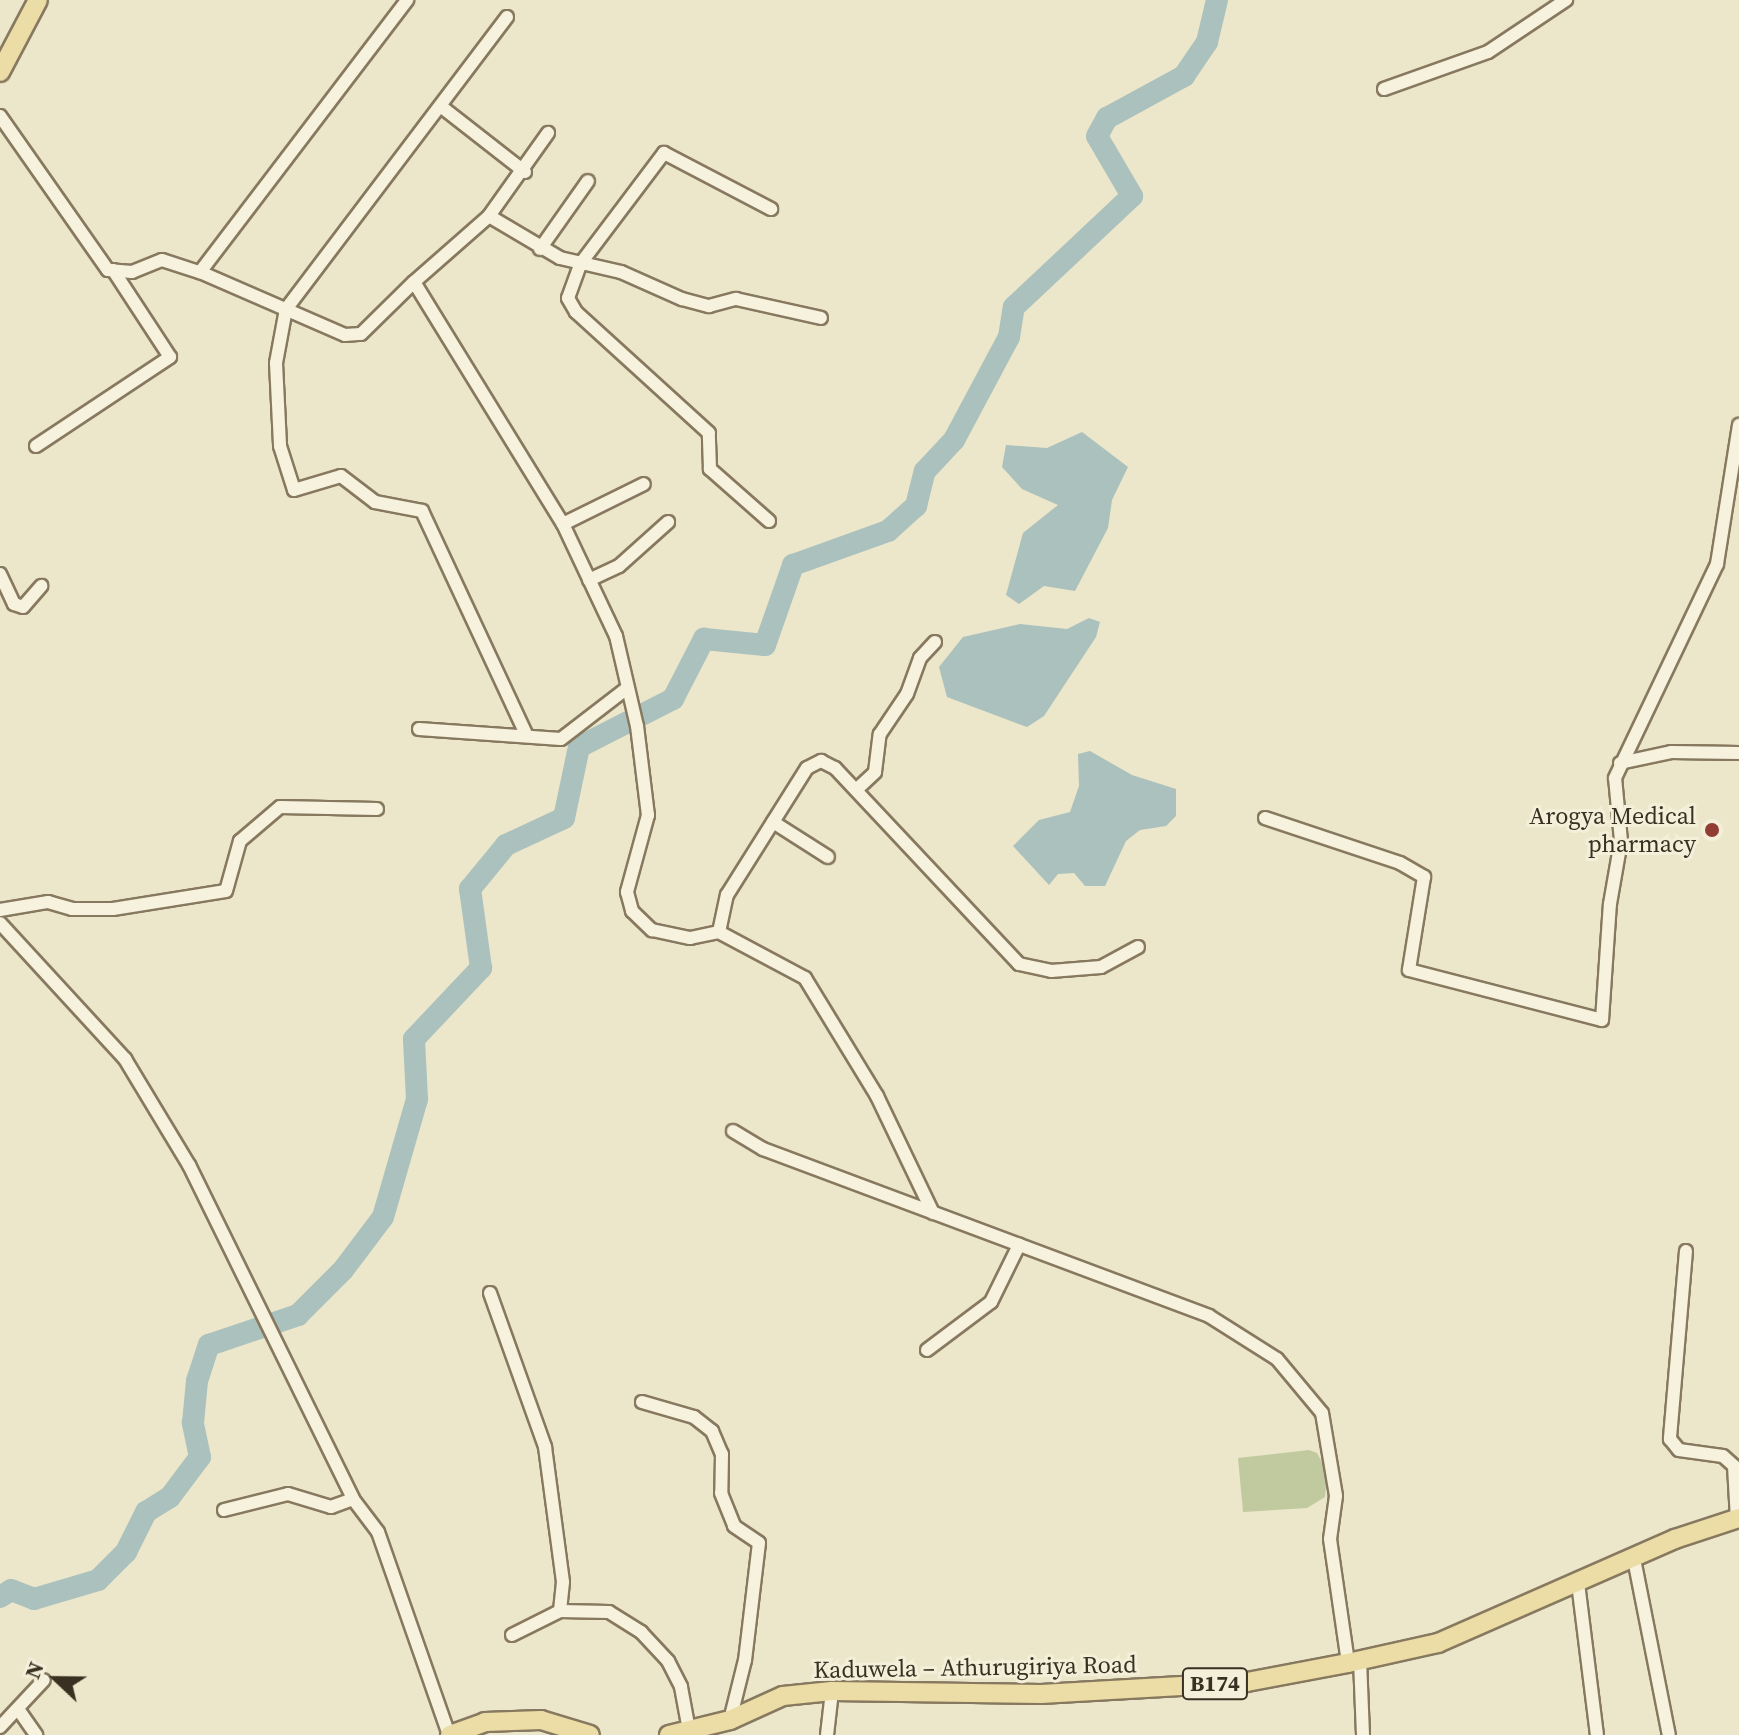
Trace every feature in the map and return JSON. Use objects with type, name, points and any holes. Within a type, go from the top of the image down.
[{"type":"main road","points":[[0,72],[38,0]]},
{"type":"main road","name":"Kaduwela – Athurugiriya Road","points":[[669,1735],[730,1720],[783,1696],[832,1691],[1057,1694],[1247,1682],[1354,1662],[1438,1643],[1634,1559],[1738,1519]]},
{"type":"main road","points":[[450,1735],[485,1722],[541,1720],[590,1735]]},
{"type":"street","points":[[200,272],[407,0]]},
{"type":"street","points":[[1384,89],[1488,52],[1566,0]]},
{"type":"street","points":[[507,17],[443,108],[286,309],[276,363],[280,446],[294,490],[341,476],[375,502],[422,511],[526,734]]},
{"type":"street","points":[[443,108],[525,172]]},
{"type":"street","points":[[0,116],[88,246],[113,270],[170,357],[36,446]]},
{"type":"street","points":[[113,270],[132,272],[162,260],[200,272],[345,335],[361,334],[489,216],[525,172],[548,133]]},
{"type":"street","points":[[769,521],[710,469],[709,433],[571,305],[568,298],[581,263],[664,153],[771,209]]},
{"type":"street","points":[[540,249],[588,181]]},
{"type":"street","points":[[489,216],[540,249],[709,306],[736,299],[821,318]]},
{"type":"street","points":[[414,282],[563,524],[616,636],[637,726],[648,815],[627,892],[632,911],[652,930],[690,938],[719,932],[805,978],[877,1096],[933,1213]]},
{"type":"street","points":[[1265,818],[1400,863],[1424,877],[1409,970],[1602,1020],[1610,904],[1621,841],[1615,778],[1717,564],[1739,425]]},
{"type":"street","points":[[563,524],[644,484]]},
{"type":"street","points":[[589,580],[619,566],[668,522]]},
{"type":"street","points":[[0,574],[14,604],[23,607],[41,586]]},
{"type":"street","points":[[856,790],[875,772],[880,734],[907,694],[920,658],[935,642]]},
{"type":"street","points":[[419,729],[526,734],[561,739],[626,689]]},
{"type":"street","points":[[1620,763],[1671,752],[1739,753]]},
{"type":"street","points":[[719,932],[727,895],[807,768],[821,761],[856,790],[1019,964],[1051,971],[1101,967],[1138,947]]},
{"type":"street","points":[[0,910],[48,902],[72,909],[113,909],[226,891],[240,841],[280,807],[377,809]]},
{"type":"street","points":[[773,822],[828,857]]},
{"type":"street","points":[[0,923],[125,1059],[189,1165],[353,1499],[378,1532],[450,1735]]},
{"type":"street","points":[[733,1131],[763,1149],[1209,1316],[1277,1359],[1322,1413],[1336,1496],[1330,1539],[1354,1662],[1363,1735]]},
{"type":"street","points":[[927,1350],[991,1302],[1019,1245]]},
{"type":"street","points":[[1686,1251],[1670,1439],[1679,1450],[1723,1456],[1734,1466],[1738,1519]]},
{"type":"street","points":[[490,1293],[545,1447],[563,1582],[560,1611]]},
{"type":"street","points":[[642,1402],[694,1417],[712,1431],[722,1454],[721,1493],[734,1526],[759,1543],[745,1660],[730,1720]]},
{"type":"street","points":[[224,1510],[288,1494],[331,1507],[353,1499]]},
{"type":"street","points":[[1634,1559],[1669,1735]]},
{"type":"street","points":[[1578,1583],[1597,1735]]},
{"type":"street","points":[[512,1635],[560,1611],[609,1612],[641,1632],[668,1661],[681,1687],[689,1730]]},
{"type":"street","points":[[0,1727],[44,1680]]},
{"type":"street","points":[[827,1735],[832,1691]]},
{"type":"street","points":[[18,1709],[36,1735]]},
{"type":"green space","points":[[1309,1450],[1317,1453],[1327,1472],[1325,1497],[1307,1508],[1243,1512],[1238,1458]]},
{"type":"water","points":[[1082,432],[1128,467],[1112,500],[1108,528],[1075,591],[1044,586],[1019,604],[1006,595],[1023,533],[1058,505],[1022,489],[1002,467],[1006,445],[1047,448]]},
{"type":"water","points":[[1089,618],[1100,622],[1096,637],[1044,716],[1027,727],[947,697],[939,667],[963,637],[1020,624],[1067,629]]},
{"type":"water","points":[[1090,751],[1132,775],[1176,789],[1176,816],[1166,826],[1140,830],[1126,841],[1105,886],[1085,886],[1074,873],[1058,874],[1049,885],[1013,846],[1039,820],[1070,812],[1079,786],[1078,754]]},
{"type":"waterway","points":[[0,1597],[11,1590],[34,1599],[98,1580],[126,1552],[146,1512],[170,1497],[200,1457],[193,1423],[197,1381],[209,1345],[298,1315],[343,1270],[383,1217],[417,1099],[414,1039],[481,968],[470,889],[506,845],[564,818],[579,747],[673,699],[704,639],[765,645],[793,565],[888,531],[916,506],[925,471],[954,440],[1009,337],[1014,307],[1132,196],[1097,136],[1107,118],[1184,76],[1207,42],[1217,0]]},
{"type":"place","name":"Arogya Medical pharmacy","points":[[1712,830]]}]
